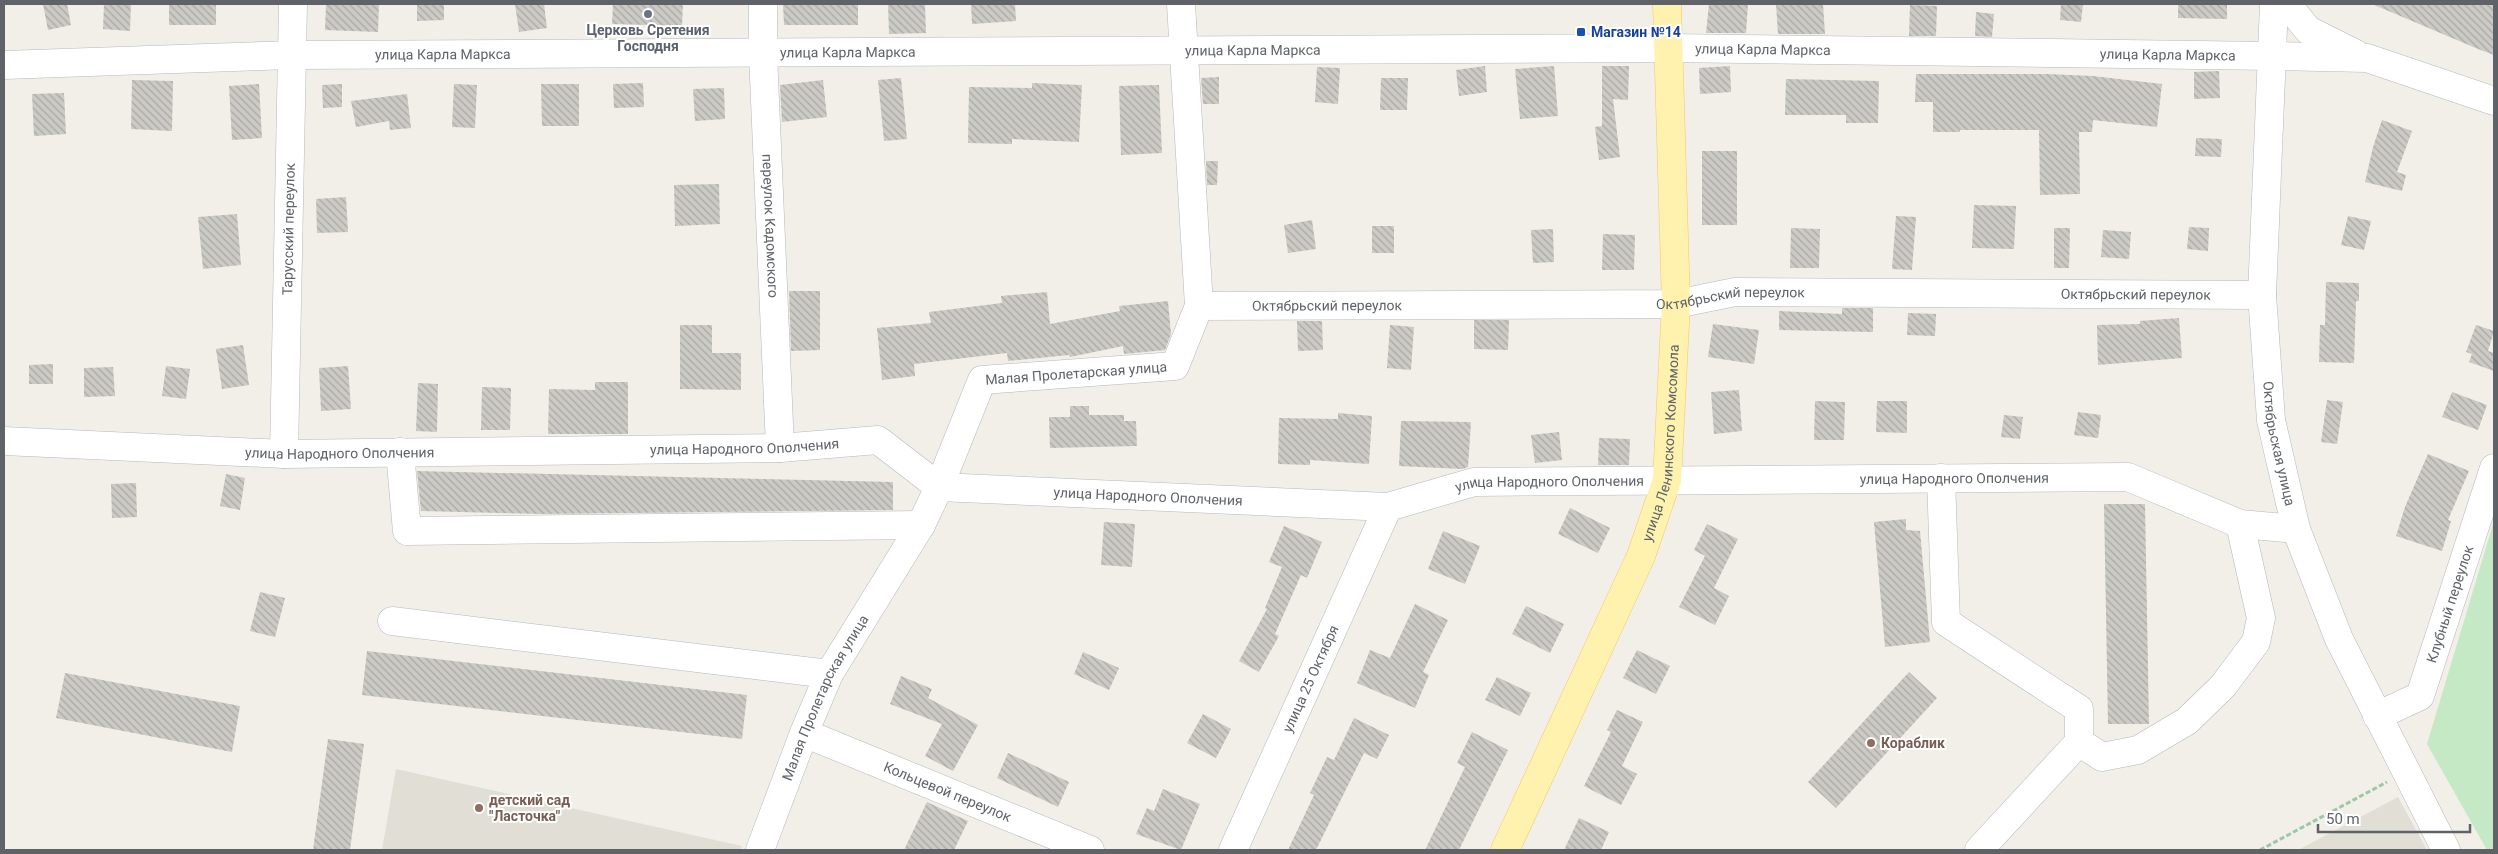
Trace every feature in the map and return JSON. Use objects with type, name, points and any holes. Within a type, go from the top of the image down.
[{"type":"main road","name":"улица Ленинского Комсомола","points":[[1505,850],[1641,556],[1667,480],[1676,304],[1667,4]]},
{"type":"street","name":"Тарусский переулок","points":[[284,454],[292,4]]},
{"type":"street","name":"переулок Кадомского","points":[[763,4],[763,54],[780,448]]},
{"type":"street","name":"Малая Пролетарская улица","points":[[760,850],[804,733],[829,674],[921,525],[940,487],[982,380],[1175,366],[1200,306],[1182,52],[1181,4]]},
{"type":"street","name":"Октябрьская улица","points":[[2274,4],[2262,295],[2271,420],[2296,529],[2339,638],[2446,850]]},
{"type":"street","points":[[2288,4],[2308,30],[2367,58]]},
{"type":"street","name":"улица Карла Маркса","points":[[4,65],[292,55],[1182,52],[1668,48],[2272,56],[2367,58],[2494,101]]},
{"type":"street","name":"Октябрьский переулок","points":[[1200,306],[1676,304],[1735,292],[2262,295]]},
{"type":"street","name":"улица Народного Ополчения","points":[[4,441],[284,454],[780,448],[878,440],[940,487],[1388,507],[1474,482],[2128,476],[2240,524],[2296,529]]},
{"type":"street","points":[[400,452],[407,531],[921,525]]},
{"type":"street","name":"Клубный переулок","points":[[2377,716],[2420,696],[2494,468]]},
{"type":"street","points":[[1941,478],[1946,622],[2079,709],[2079,742],[1979,850]]},
{"type":"street","name":"улица 25 Октября","points":[[1233,850],[1388,507]]},
{"type":"street","points":[[2079,742],[2102,757],[2138,750],[2188,721],[2240,666],[2256,642],[2261,618],[2240,524]]},
{"type":"street","points":[[392,621],[829,674]]},
{"type":"street","name":"Кольцевой переулок","points":[[804,733],[1090,850]]},
{"type":"path","points":[[2260,850],[2405,772]]},
{"type":"shaded area","name":"детский сад \"Ласточка\"","points":[[396,769],[742,846],[740,850],[382,850]]},
{"type":"shaded area","points":[[2398,797],[2427,850],[2298,850]]},
{"type":"green space","points":[[2494,521],[2494,850],[2487,850],[2427,744]]},
{"type":"building","points":[[43,4],[67,4],[71,25],[48,30]]},
{"type":"building","points":[[104,4],[131,4],[130,31],[103,29]]},
{"type":"building","points":[[169,4],[216,4],[216,25],[169,25]]},
{"type":"building","points":[[326,4],[379,4],[378,32],[325,30]]},
{"type":"building","points":[[417,4],[444,4],[444,20],[417,21]]},
{"type":"building","points":[[515,4],[544,4],[547,28],[519,32]]},
{"type":"building","name":"Церковь Сретения Господня","points":[[613,4],[683,4],[682,26],[612,24]]},
{"type":"building","points":[[783,4],[858,4],[858,25],[784,25]]},
{"type":"building","points":[[888,4],[925,4],[926,33],[889,34]]},
{"type":"building","points":[[971,4],[1015,4],[1016,21],[972,24]]},
{"type":"building","points":[[1709,4],[1748,4],[1746,33],[1706,33]]},
{"type":"building","points":[[1776,4],[1823,4],[1825,34],[1778,34]]},
{"type":"building","points":[[2061,4],[2083,4],[2081,22],[2060,20]]},
{"type":"building","points":[[2178,4],[2227,4],[2227,19],[2178,18]]},
{"type":"building","points":[[2372,4],[2494,4],[2494,55],[2478,49]]},
{"type":"building","points":[[1910,5],[1937,6],[1936,36],[1909,36]]},
{"type":"building","points":[[1976,12],[1994,14],[1992,37],[1975,36]]},
{"type":"building","points":[[1485,66],[1487,92],[1459,96],[1456,70]]},
{"type":"building","points":[[1554,66],[1558,116],[1520,119],[1515,69]]},
{"type":"building","points":[[1602,66],[1629,66],[1628,100],[1613,99],[1620,157],[1599,160],[1595,127],[1602,126]]},
{"type":"building","points":[[1730,66],[1731,92],[1700,94],[1699,68]]},
{"type":"building","points":[[1317,67],[1340,68],[1338,104],[1315,102]]},
{"type":"building","points":[[2219,71],[2220,98],[2194,99],[2194,72]]},
{"type":"building","points":[[1916,74],[2047,74],[2093,76],[2162,84],[2157,127],[2093,120],[2092,132],[2079,132],[2080,194],[2040,195],[2039,130],[1933,132],[1933,102],[1915,102]]},
{"type":"building","points":[[1219,77],[1219,104],[1203,104],[1201,78]]},
{"type":"building","points":[[901,78],[907,139],[884,141],[878,80]]},
{"type":"building","points":[[1381,78],[1408,78],[1407,110],[1380,110]]},
{"type":"building","points":[[1786,79],[1879,81],[1878,123],[1846,123],[1846,115],[1785,115]]},
{"type":"building","points":[[132,80],[173,81],[172,131],[131,129]]},
{"type":"building","points":[[823,80],[827,117],[782,122],[780,85]]},
{"type":"building","points":[[643,83],[644,107],[614,108],[613,84]]},
{"type":"building","points":[[1032,83],[1082,85],[1079,142],[1012,139],[1012,144],[968,143],[969,87],[1032,88]]},
{"type":"building","points":[[259,84],[262,138],[232,140],[229,86]]},
{"type":"building","points":[[342,84],[342,107],[323,108],[322,85]]},
{"type":"building","points":[[454,84],[477,85],[475,128],[452,127]]},
{"type":"building","points":[[541,84],[579,84],[579,126],[542,126]]},
{"type":"building","points":[[1159,85],[1162,153],[1121,155],[1119,86]]},
{"type":"building","points":[[724,88],[725,119],[695,121],[693,89]]},
{"type":"building","points":[[64,93],[66,134],[34,136],[32,94]]},
{"type":"building","points":[[407,94],[411,128],[390,130],[389,121],[356,127],[351,101]]},
{"type":"building","points":[[2382,120],[2412,131],[2397,172],[2406,175],[2402,191],[2365,182],[2373,147]]},
{"type":"building","points":[[2196,138],[2222,139],[2221,157],[2195,156]]},
{"type":"building","points":[[1702,151],[1737,151],[1737,225],[1702,225]]},
{"type":"building","points":[[1206,161],[1218,161],[1217,185],[1207,185]]},
{"type":"building","points":[[719,184],[720,224],[675,226],[674,185]]},
{"type":"building","points":[[346,197],[348,232],[317,233],[316,199]]},
{"type":"building","points":[[1974,205],[2016,206],[2014,249],[1972,248]]},
{"type":"building","points":[[237,214],[241,265],[203,269],[198,217]]},
{"type":"building","points":[[1896,216],[1916,217],[1912,270],[1892,269]]},
{"type":"building","points":[[2348,216],[2371,221],[2364,250],[2341,245]]},
{"type":"building","points":[[1312,220],[1316,249],[1288,253],[1284,225]]},
{"type":"building","points":[[1372,226],[1394,226],[1394,253],[1372,253]]},
{"type":"building","points":[[2189,227],[2209,228],[2208,251],[2187,249]]},
{"type":"building","points":[[1791,228],[1820,229],[1819,268],[1790,268]]},
{"type":"building","points":[[2054,228],[2070,228],[2069,268],[2054,268]]},
{"type":"building","points":[[1553,229],[1554,262],[1533,263],[1531,230]]},
{"type":"building","points":[[2103,230],[2131,232],[2129,259],[2101,257]]},
{"type":"building","points":[[1603,234],[1635,235],[1634,270],[1602,270]]},
{"type":"building","points":[[2326,282],[2359,283],[2359,301],[2356,301],[2354,363],[2319,362],[2320,325],[2325,325]]},
{"type":"building","points":[[789,291],[820,291],[820,350],[791,351]]},
{"type":"building","points":[[1047,292],[1050,324],[1120,311],[1119,306],[1168,301],[1171,334],[1165,350],[1124,354],[1123,346],[1070,357],[1069,355],[1008,361],[1007,353],[914,364],[915,376],[882,380],[877,328],[931,323],[929,312],[1002,303],[1001,296]]},
{"type":"building","points":[[1842,308],[1873,308],[1873,332],[1779,330],[1779,311],[1842,314]]},
{"type":"building","points":[[1908,313],[1936,314],[1935,336],[1907,335]]},
{"type":"building","points":[[2179,318],[2182,358],[2098,365],[2097,325],[2140,324],[2140,321]]},
{"type":"building","points":[[1474,320],[1509,320],[1508,350],[1474,349]]},
{"type":"building","points":[[1297,321],[1322,321],[1323,350],[1298,351]]},
{"type":"building","points":[[1713,324],[1759,330],[1754,364],[1708,357]]},
{"type":"building","points":[[680,325],[712,325],[712,353],[741,353],[741,390],[680,389]]},
{"type":"building","points":[[1390,325],[1414,327],[1411,370],[1387,368]]},
{"type":"building","points":[[2476,325],[2494,331],[2488,351],[2494,353],[2494,371],[2469,362],[2472,354],[2466,352]]},
{"type":"building","points":[[243,345],[249,385],[222,389],[216,349]]},
{"type":"building","points":[[53,364],[53,384],[29,384],[29,365]]},
{"type":"building","points":[[166,366],[190,369],[186,399],[162,396]]},
{"type":"building","points":[[348,366],[351,409],[321,411],[319,368]]},
{"type":"building","points":[[113,367],[115,396],[84,397],[84,368]]},
{"type":"building","points":[[595,382],[628,382],[628,434],[548,434],[549,389],[595,390]]},
{"type":"building","points":[[418,383],[438,384],[437,432],[416,431]]},
{"type":"building","points":[[482,387],[511,388],[510,430],[481,430]]},
{"type":"building","points":[[1739,390],[1742,431],[1714,434],[1711,392]]},
{"type":"building","points":[[2452,392],[2487,405],[2478,430],[2442,417]]},
{"type":"building","points":[[2327,400],[2343,402],[2337,444],[2321,442]]},
{"type":"building","points":[[1815,401],[1845,402],[1844,440],[1814,440]]},
{"type":"building","points":[[1877,401],[1907,401],[1907,433],[1876,432]]},
{"type":"building","points":[[1070,406],[1089,406],[1089,415],[1124,415],[1124,421],[1136,421],[1137,446],[1050,448],[1049,417],[1070,417]]},
{"type":"building","points":[[2078,412],[2101,415],[2098,438],[2074,435]]},
{"type":"building","points":[[1338,413],[1372,416],[1369,464],[1310,460],[1310,465],[1278,464],[1279,418],[1338,419]]},
{"type":"building","points":[[2004,415],[2023,417],[2020,439],[2001,437]]},
{"type":"building","points":[[1401,421],[1471,422],[1468,467],[1462,469],[1399,466]]},
{"type":"building","points":[[1559,432],[1562,460],[1535,463],[1531,435]]},
{"type":"building","points":[[1599,438],[1630,439],[1629,465],[1598,465]]},
{"type":"building","points":[[2428,454],[2469,471],[2448,520],[2451,521],[2442,551],[2396,536],[2405,507]]},
{"type":"building","points":[[417,471],[893,482],[893,510],[542,514],[421,511]]},
{"type":"building","points":[[226,474],[245,478],[240,510],[220,506]]},
{"type":"building","points":[[136,483],[137,517],[112,518],[111,484]]},
{"type":"building","points":[[2104,504],[2145,504],[2149,724],[2108,724]]},
{"type":"building","points":[[1570,508],[1610,528],[1598,553],[1558,534]]},
{"type":"building","points":[[1906,519],[1906,530],[1920,531],[1930,642],[1885,647],[1874,522]]},
{"type":"building","points":[[1104,522],[1135,524],[1132,567],[1101,565]]},
{"type":"building","points":[[1707,524],[1738,539],[1714,588],[1729,596],[1715,625],[1679,607],[1705,556],[1694,550]]},
{"type":"building","points":[[1284,526],[1322,542],[1307,578],[1301,575],[1275,634],[1279,636],[1259,672],[1239,661],[1267,609],[1265,608],[1282,567],[1269,562]]},
{"type":"building","points":[[1443,531],[1480,546],[1465,584],[1428,569]]},
{"type":"building","points":[[260,592],[285,598],[275,637],[250,631]]},
{"type":"building","points":[[1415,604],[1448,620],[1423,672],[1429,675],[1415,708],[1357,683],[1370,650],[1390,658]]},
{"type":"building","points":[[1526,606],[1564,624],[1550,653],[1512,634]]},
{"type":"building","points":[[1637,650],[1670,666],[1656,694],[1623,678]]},
{"type":"building","points":[[367,651],[747,695],[742,739],[362,695]]},
{"type":"building","points":[[1083,652],[1119,668],[1109,690],[1074,674]]},
{"type":"building","points":[[1909,672],[1937,698],[1836,808],[1808,782]]},
{"type":"building","points":[[65,673],[240,706],[232,752],[56,718]]},
{"type":"building","points":[[901,676],[932,689],[928,698],[978,725],[953,771],[925,756],[942,724],[890,704]]},
{"type":"building","points":[[1497,677],[1531,693],[1520,716],[1485,700]]},
{"type":"building","points":[[1617,710],[1643,722],[1622,766],[1637,774],[1621,805],[1584,786],[1611,732],[1607,730]]},
{"type":"building","points":[[1203,714],[1231,729],[1216,758],[1187,743]]},
{"type":"building","points":[[1354,718],[1389,735],[1377,759],[1364,753],[1316,850],[1288,850],[1314,795],[1310,793],[1327,757],[1334,760]]},
{"type":"building","points":[[1472,732],[1508,750],[1459,850],[1425,850],[1465,767],[1457,763]]},
{"type":"building","points":[[328,739],[364,744],[350,850],[313,850]]},
{"type":"building","points":[[1008,753],[1069,782],[1058,807],[997,778]]},
{"type":"building","points":[[1163,789],[1200,804],[1181,850],[1136,834],[1147,808],[1154,811]]},
{"type":"building","points":[[927,802],[968,821],[954,850],[904,850]]},
{"type":"building","points":[[1579,818],[1609,832],[1601,850],[1564,850]]},
{"type":"place","name":"Церковь Сретения Господня","points":[[648,14]]},
{"type":"place","name":"Магазин №14","points":[[1581,32]]},
{"type":"place","name":"Кораблик","points":[[1871,743]]},
{"type":"place","name":"детский сад \"Ласточка\"","points":[[479,808]]}]
